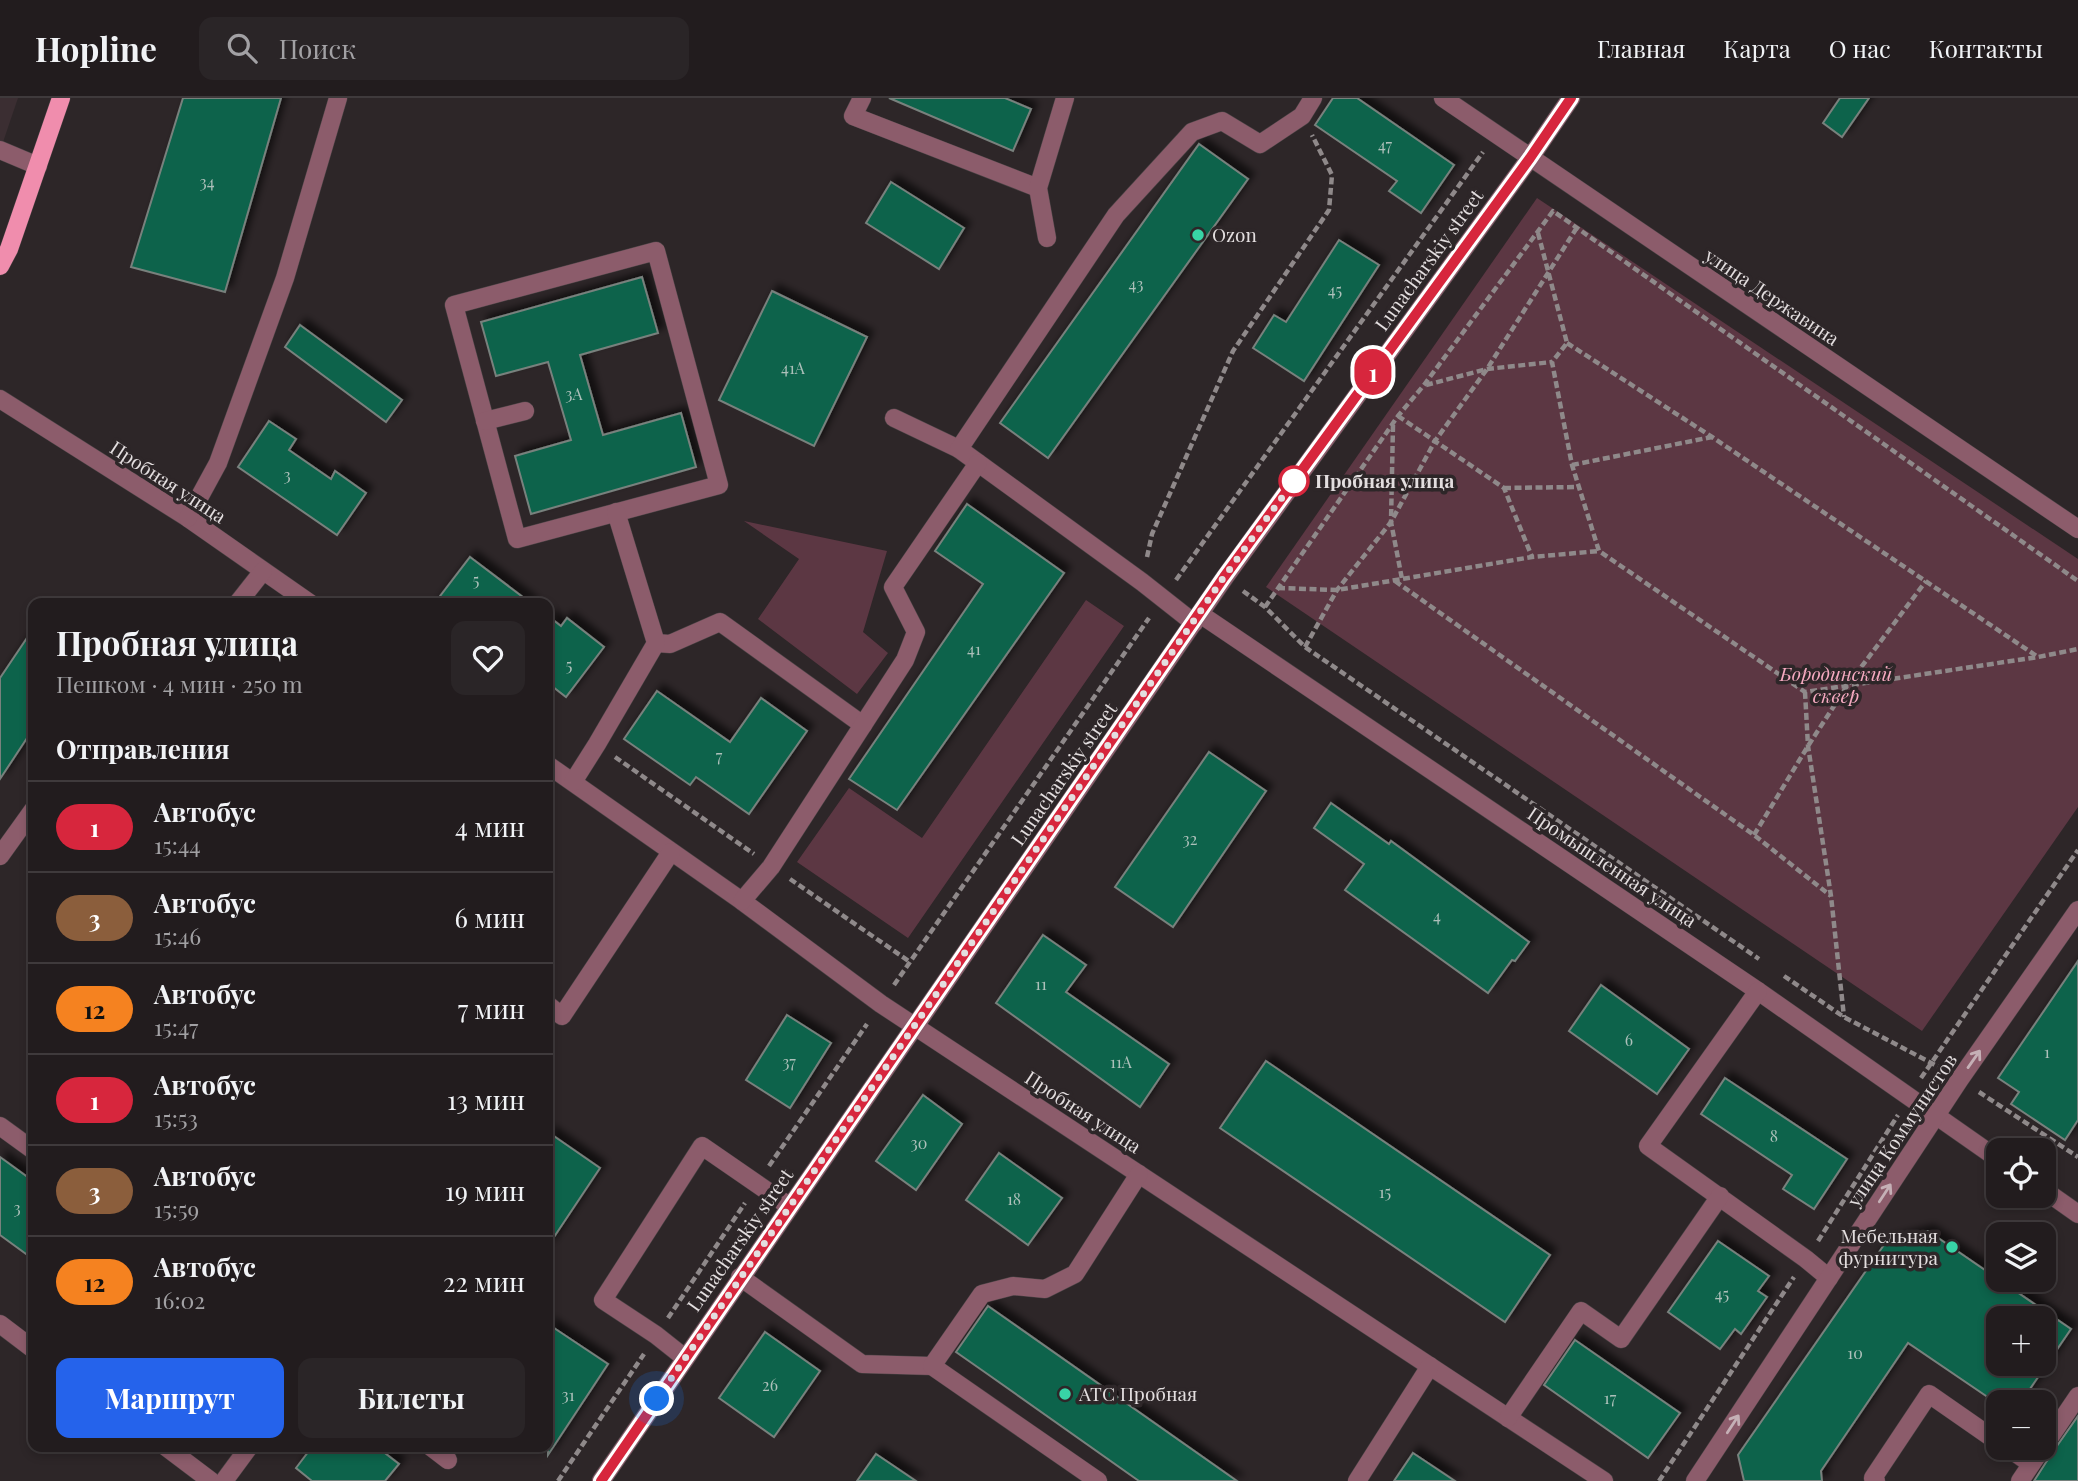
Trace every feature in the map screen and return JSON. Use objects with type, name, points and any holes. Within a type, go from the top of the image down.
[{"type":"main road","points":[[0,266],[9,249],[61,98]]},
{"type":"street","points":[[188,518],[218,463],[285,278],[338,98]]},
{"type":"street","points":[[862,98],[853,116],[1038,188]]},
{"type":"street","points":[[1047,238],[1038,188],[1066,98]]},
{"type":"street","points":[[959,449],[1116,215],[1192,132],[1222,121],[1260,144],[1302,116],[1313,98]]},
{"type":"street","name":"улица Державина","points":[[1443,98],[2078,529]]},
{"type":"street","name":"Lunacharskiy street","points":[[601,1481],[1224,577],[1571,98]]},
{"type":"street","points":[[0,150],[38,166]]},
{"type":"street","points":[[656,251],[719,485],[616,512],[517,539],[454,306],[656,251]]},
{"type":"street","name":"Пробная улица","points":[[0,399],[188,518],[302,598]]},
{"type":"street","points":[[485,421],[525,411]]},
{"type":"street","name":"Промышленная улица","points":[[894,418],[959,449],[1162,599],[1197,619],[1758,991],[1986,1150]]},
{"type":"street","points":[[742,901],[771,867],[905,660],[916,632],[892,587],[978,463]]},
{"type":"street","points":[[573,782],[656,643],[616,512]]},
{"type":"street","points":[[242,598],[263,571]]},
{"type":"street","points":[[656,643],[670,644],[720,622],[863,725]]},
{"type":"street","name":"Пробная улица","points":[[553,768],[881,1003],[1604,1481]]},
{"type":"street","points":[[0,856],[28,817]]},
{"type":"street","points":[[553,1009],[562,1016],[671,852]]},
{"type":"street","name":"улица Коммунистов","points":[[1695,1481],[1960,1079],[2078,909]]},
{"type":"street","points":[[1758,991],[1648,1146],[1829,1278]]},
{"type":"street","points":[[0,1126],[28,1146]]},
{"type":"street","points":[[685,1358],[603,1300],[702,1146],[789,1206]]},
{"type":"street","points":[[932,1366],[982,1294],[1013,1286],[1045,1289],[1075,1274],[1139,1174]]},
{"type":"street","points":[[1508,1418],[1581,1311],[1621,1339],[1720,1196]]},
{"type":"street","points":[[2056,1198],[2078,1214]]},
{"type":"street","points":[[740,1277],[862,1364],[932,1366],[1098,1481]]},
{"type":"street","points":[[0,1324],[28,1345]]},
{"type":"street","points":[[1357,1481],[1430,1366]]},
{"type":"street","points":[[1876,1481],[1873,1478],[1929,1394],[1986,1434]]},
{"type":"street","points":[[2056,1427],[2078,1396]]},
{"type":"street","points":[[173,1452],[211,1481]]},
{"type":"street","points":[[224,1481],[245,1452]]},
{"type":"street","points":[[438,1452],[448,1460]]},
{"type":"street","points":[[2025,1460],[2031,1464]]},
{"type":"street","points":[[2020,1481],[2034,1460]]},
{"type":"path","points":[[1142,582],[1152,534],[1233,351],[1329,210],[1332,175],[1302,116]]},
{"type":"path","points":[[757,1184],[1162,599],[1495,134]]},
{"type":"path","points":[[1764,962],[1305,647],[1265,607],[1398,416],[1553,211],[2078,581]]},
{"type":"path","points":[[1305,647],[1336,590],[1391,522],[1435,441],[1487,369],[1576,229]]},
{"type":"path","points":[[1538,233],[1567,343],[1713,437],[2038,657]]},
{"type":"path","points":[[1424,385],[1487,369],[1552,362],[1567,343]]},
{"type":"path","points":[[1552,362],[1572,465],[1599,551],[1805,692],[2078,649]]},
{"type":"path","points":[[1398,416],[1504,488],[1532,557]]},
{"type":"path","points":[[1393,424],[1391,522],[1402,579]]},
{"type":"path","points":[[1572,465],[1713,437]]},
{"type":"path","points":[[1504,488],[1578,487]]},
{"type":"path","points":[[1277,589],[1336,590],[1532,557],[1599,551]]},
{"type":"path","points":[[1395,581],[1754,835],[1831,896]]},
{"type":"path","points":[[1754,835],[1847,687],[1926,581]]},
{"type":"path","points":[[1805,692],[1808,746],[1831,896],[1844,1017]]},
{"type":"path","points":[[1659,1481],[1806,1259],[1931,1062],[2078,850]]},
{"type":"path","points":[[1775,970],[1844,1017],[1960,1079],[2078,1157]]},
{"type":"shaded area","points":[[0,98],[18,98],[0,151]]},
{"type":"green space","name":"Бородинский сквер","points":[[1537,198],[2078,559],[2078,807],[1922,1031],[1266,587]]},
{"type":"green space","points":[[744,521],[887,551],[863,632],[888,653],[857,694],[758,619],[799,559]]},
{"type":"green space","points":[[1086,600],[1124,626],[908,938],[797,862],[849,788],[922,838]]},
{"type":"building","points":[[183,98],[281,98],[225,292],[131,267]]},
{"type":"building","points":[[889,98],[1005,98],[1031,109],[1013,151]]},
{"type":"building","points":[[1333,98],[1357,98],[1454,165],[1421,213],[1389,191],[1397,181],[1315,125]]},
{"type":"building","points":[[1840,98],[1869,98],[1842,137],[1823,123]]},
{"type":"building","points":[[1199,144],[1248,179],[1048,458],[1000,423]]},
{"type":"building","points":[[891,182],[964,228],[939,269],[866,223]]},
{"type":"building","points":[[1339,240],[1379,265],[1304,381],[1253,348],[1274,315],[1286,322]]},
{"type":"building","points":[[642,277],[658,333],[580,355],[603,435],[681,413],[696,467],[531,514],[515,456],[571,440],[548,362],[496,376],[481,322]]},
{"type":"building","points":[[772,291],[867,337],[814,446],[719,400]]},
{"type":"building","points":[[300,325],[402,400],[386,422],[285,347]]},
{"type":"building","points":[[269,421],[296,439],[289,450],[331,479],[335,471],[366,493],[337,535],[238,467]]},
{"type":"building","points":[[967,504],[1064,573],[897,810],[849,779],[983,584],[935,551]]},
{"type":"building","points":[[470,557],[524,598],[439,598]]},
{"type":"building","points":[[567,618],[604,647],[566,697],[553,687],[553,620],[561,626]]},
{"type":"building","points":[[28,636],[28,737],[0,779],[0,678]]},
{"type":"building","points":[[657,691],[730,742],[761,698],[807,731],[749,814],[696,777],[690,785],[624,739]]},
{"type":"building","points":[[1209,752],[1266,791],[1173,927],[1115,887]]},
{"type":"building","points":[[1331,803],[1389,844],[1391,841],[1529,942],[1488,993],[1345,890],[1364,864],[1314,828]]},
{"type":"building","points":[[1043,935],[1086,965],[1066,992],[1169,1064],[1140,1107],[996,1003]]},
{"type":"building","points":[[2078,961],[2078,1120],[2065,1140],[2011,1104],[2019,1092],[1998,1078]]},
{"type":"building","points":[[1601,985],[1689,1049],[1657,1094],[1569,1031]]},
{"type":"building","points":[[787,1015],[831,1043],[790,1108],[746,1080]]},
{"type":"building","points":[[1266,1061],[1550,1255],[1505,1322],[1220,1128]]},
{"type":"building","points":[[1725,1078],[1847,1159],[1814,1209],[1783,1189],[1792,1175],[1701,1114]]},
{"type":"building","points":[[923,1095],[962,1124],[916,1190],[876,1161]]},
{"type":"building","points":[[553,1135],[600,1168],[553,1238]]},
{"type":"building","points":[[999,1153],[1062,1198],[1028,1245],[966,1200]]},
{"type":"building","points":[[0,1157],[28,1177],[28,1255],[0,1235]]},
{"type":"building","points":[[1928,1231],[1986,1271],[1986,1292],[2017,1292],[2037,1306],[1986,1306],[1986,1376],[2039,1376],[2029,1390],[1986,1390],[1986,1396],[1908,1343],[1821,1471],[1822,1481],[1744,1481],[1738,1455],[1886,1242]]},
{"type":"building","points":[[1718,1241],[1769,1276],[1758,1291],[1767,1297],[1741,1334],[1735,1329],[1720,1349],[1668,1312]]},
{"type":"building","name":"АТС Пробная","points":[[988,1306],[1237,1481],[1139,1481],[956,1352]]},
{"type":"building","points":[[2056,1319],[2071,1329],[2056,1351]]},
{"type":"building","points":[[553,1327],[608,1364],[553,1447]]},
{"type":"building","points":[[765,1332],[820,1371],[774,1437],[719,1398]]},
{"type":"building","points":[[1575,1340],[1680,1413],[1648,1458],[1544,1385]]},
{"type":"building","points":[[2078,1416],[2078,1481],[2034,1481],[2048,1460],[2056,1460],[2056,1447]]},
{"type":"building","points":[[308,1452],[383,1452],[399,1464],[385,1481],[312,1481],[296,1468]]},
{"type":"building","points":[[1413,1453],[1455,1481],[1394,1481]]},
{"type":"building","points":[[876,1454],[916,1481],[857,1481]]},
{"type":"bus line","name":"1","points":[[601,1481],[1224,577],[1571,98]]},
{"type":"place","name":"Ozon","points":[[1198,235]]},
{"type":"place","name":"Пробная улица","points":[[1294,481]]},
{"type":"place","name":"Мебельная фурнитура","points":[[1952,1247]]},
{"type":"place","name":"АТС Пробная","points":[[1065,1394]]},
{"type":"route","points":[[657,1399],[1224,577],[1294,481]]}]
